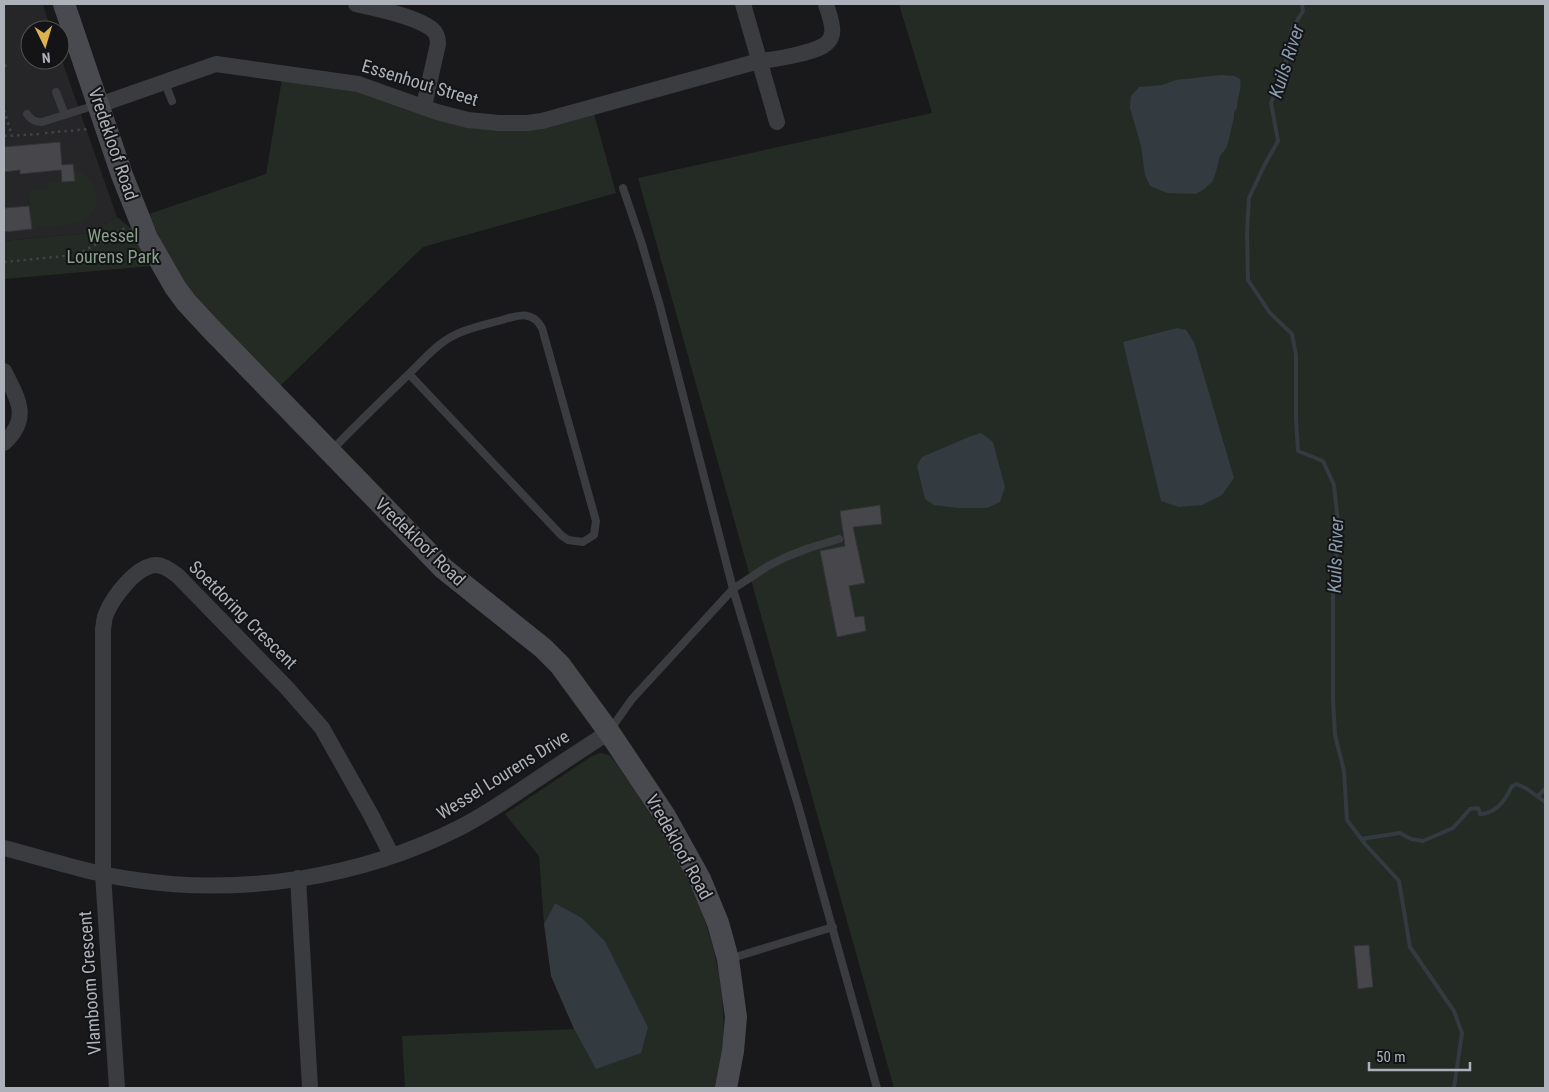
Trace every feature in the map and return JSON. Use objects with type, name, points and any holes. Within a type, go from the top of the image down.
[{"type":"street","name":"Vredekloof Road","points":[[64,4],[147,238],[175,287],[199,317],[444,569],[543,648],[560,666],[609,732],[665,816],[700,879],[718,923],[728,959],[735,1004],[736,1027],[726,1088]]},
{"type":"street","points":[[356,4],[410,18],[430,28],[436,35],[438,44],[424,106]]},
{"type":"street","points":[[743,4],[776,122]]},
{"type":"street","name":"Essenhout Street","points":[[102,115],[165,82],[216,64],[358,84],[452,117],[484,122],[527,123],[542,121],[759,61],[772,60],[820,47],[827,43],[833,30],[826,4]]},
{"type":"street","points":[[4,371],[15,394],[20,416],[13,435],[4,443]]},
{"type":"street","name":"Soetdoring Crescent","points":[[103,874],[103,630],[105,615],[117,594],[134,576],[143,569],[158,565],[177,575],[287,688],[322,728],[392,856]]},
{"type":"street","name":"Wessel Lourens Drive","points":[[4,848],[103,874],[152,882],[236,885],[298,878],[392,856],[432,841],[486,813],[609,732]]},
{"type":"street","name":"Vlamboom Crescent","points":[[103,874],[117,1088]]},
{"type":"street","points":[[298,878],[310,1088]]},
{"type":"lane","points":[[165,82],[172,101]]},
{"type":"lane","points":[[56,92],[65,115]]},
{"type":"lane","points":[[27,114],[35,122],[42,122],[65,115],[102,115]]},
{"type":"lane","points":[[623,188],[660,306],[733,590],[798,804],[877,1088]]},
{"type":"lane","points":[[330,452],[409,374],[451,336],[465,330],[516,316],[526,315],[533,317],[542,328],[596,521],[594,535],[583,542],[568,540],[561,536],[409,374]]},
{"type":"lane","points":[[609,732],[632,699],[733,590],[768,566],[786,557],[839,539]]},
{"type":"lane","points":[[728,959],[833,927]]},
{"type":"path","points":[[4,66],[10,64]]},
{"type":"path","points":[[4,110],[12,136]]},
{"type":"path","points":[[4,136],[86,130],[102,115]]},
{"type":"path","points":[[76,255],[140,219]]},
{"type":"path","points":[[4,262],[76,255],[158,259]]},
{"type":"shaded area","points":[[4,4],[43,4],[48,20],[20,20],[20,70],[65,70],[117,217],[89,233],[4,241]]},
{"type":"shaded area","points":[[1221,75],[1234,76],[1240,79],[1240,87],[1237,108],[1234,112],[1227,147],[1220,156],[1212,182],[1196,194],[1167,193],[1150,186],[1145,175],[1141,146],[1130,108],[1131,96],[1139,87],[1162,85],[1176,80]]},
{"type":"shaded area","points":[[1177,328],[1186,330],[1194,342],[1234,478],[1222,495],[1202,505],[1179,507],[1161,501],[1123,342]]},
{"type":"shaded area","points":[[981,433],[993,442],[1005,487],[1000,502],[987,508],[958,508],[934,505],[925,499],[917,466],[922,457]]},
{"type":"shaded area","points":[[555,903],[582,918],[605,941],[648,1027],[641,1053],[596,1069],[574,1029],[551,976],[544,924]]},
{"type":"green space","points":[[899,4],[1545,4],[1545,1088],[894,1088],[638,178],[932,113]]},
{"type":"green space","points":[[282,79],[351,89],[455,124],[594,114],[616,193],[423,247],[280,386],[218,323],[184,282],[169,258],[149,214],[266,174]]},
{"type":"green space","points":[[74,170],[89,179],[94,186],[97,201],[90,215],[71,224],[31,227],[29,190],[49,189],[48,183],[75,181]]},
{"type":"green space","name":"Wessel Lourens Park","points":[[117,217],[133,230],[151,266],[4,279],[4,241],[89,233]]},
{"type":"green space","points":[[600,753],[609,755],[616,763],[646,808],[683,871],[701,910],[716,960],[721,986],[723,1038],[721,1064],[715,1088],[405,1088],[402,1036],[574,1029],[596,1068],[648,1027],[605,941],[582,918],[555,903],[544,924],[539,856],[505,814],[592,756]]},
{"type":"building","points":[[60,142],[62,165],[73,164],[75,181],[62,182],[61,170],[20,174],[20,170],[4,172],[4,147]]},
{"type":"building","points":[[29,206],[32,229],[4,232],[4,208]]},
{"type":"building","points":[[880,505],[882,524],[853,527],[865,583],[849,586],[855,617],[864,616],[866,631],[837,637],[820,551],[845,546],[840,511]]},
{"type":"building","points":[[1369,945],[1373,987],[1358,989],[1354,946]]},
{"type":"waterway","name":"Kuils River","points":[[1302,4],[1303,11],[1292,29],[1284,71],[1271,103],[1278,141],[1249,198],[1247,233],[1248,280],[1270,313],[1292,334],[1296,355],[1298,451],[1323,461],[1334,485],[1339,532],[1333,587],[1333,700],[1335,735],[1344,771],[1347,820],[1365,844],[1399,881],[1410,947],[1454,1011],[1462,1033],[1454,1088]]},
{"type":"waterway","points":[[1361,839],[1400,833],[1411,839],[1423,841],[1453,828],[1470,809],[1478,808],[1480,814],[1496,809],[1507,796],[1512,786],[1517,784],[1545,802]]},
{"type":"waterway","points":[[1538,796],[1545,789]]}]
